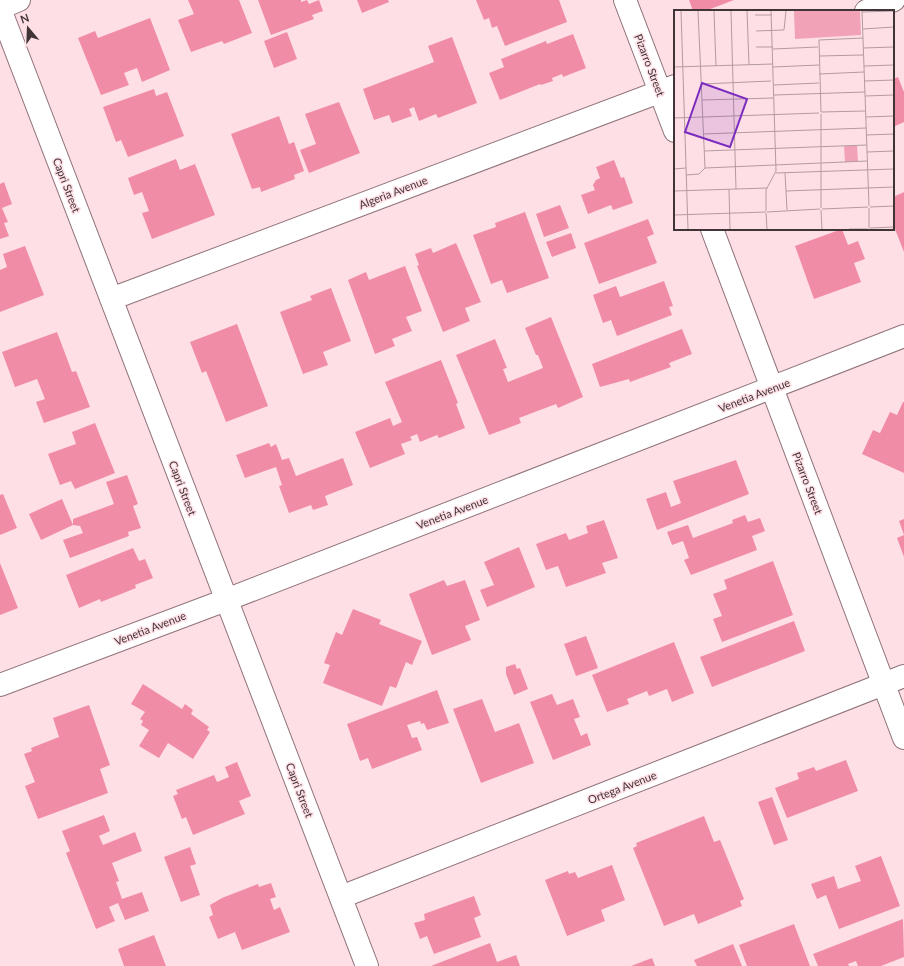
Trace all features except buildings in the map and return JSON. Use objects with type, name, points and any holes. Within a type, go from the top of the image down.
[{"type":"street","points":[[0,8],[19,0]]},
{"type":"street","name":"Pizarro Street","points":[[626,0],[668,89],[674,125]]},
{"type":"street","points":[[869,10],[894,0]]},
{"type":"street","name":"Capri Street","points":[[0,8],[367,966]]},
{"type":"street","name":"Algeria Avenue","points":[[111,299],[668,89]]},
{"type":"street","name":"Pizarro Street","points":[[712,230],[904,738]]},
{"type":"street","name":"Venetia Avenue","points":[[0,685],[226,600],[904,336]]},
{"type":"street","name":"Ortega Avenue","points":[[341,897],[904,676]]}]
